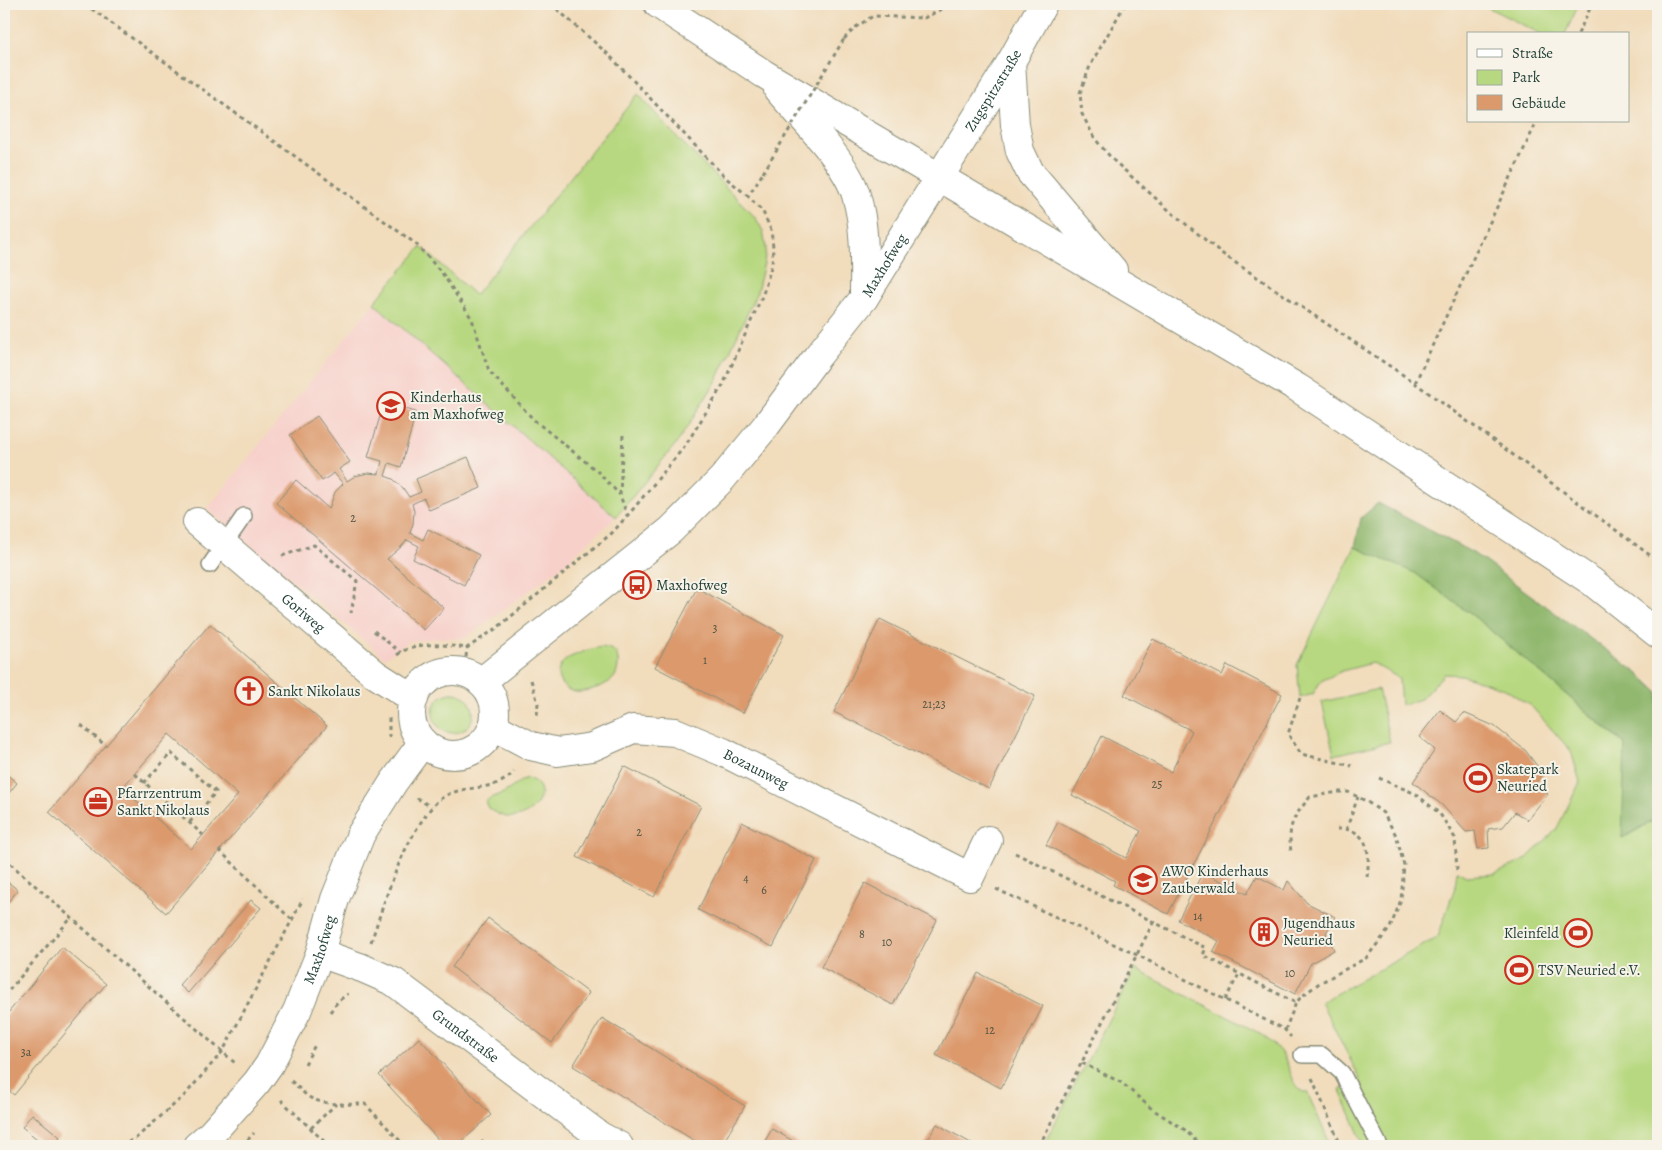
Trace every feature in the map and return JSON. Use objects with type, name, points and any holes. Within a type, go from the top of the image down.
[{"type":"street","points":[[658,4],[764,74],[1298,388],[1592,581],[1658,634]]},
{"type":"street","name":"Zugspitzstraße","points":[[940,177],[1012,62],[1043,4]]},
{"type":"street","points":[[1012,62],[1014,125],[1020,151],[1030,172],[1127,286]]},
{"type":"street","points":[[764,74],[830,152],[843,169],[856,193],[862,222],[864,298]]},
{"type":"street","name":"Maxhofweg","points":[[481,682],[671,530],[722,479],[765,427],[864,298],[940,177]]},
{"type":"street","name":"Goriweg","points":[[197,522],[217,555],[375,674],[414,699]]},
{"type":"street","points":[[450,671],[464,672],[481,682],[489,691],[495,714],[493,726],[487,739],[476,749],[463,754],[448,755],[434,751],[423,742],[415,731],[412,719],[414,699],[424,683],[436,675],[450,671]]},
{"type":"street","name":"Bozaunweg","points":[[493,726],[531,746],[558,752],[592,747],[633,729],[675,732],[723,752],[970,876]]},
{"type":"street","name":"Maxhofweg","points":[[198,1146],[257,1082],[269,1065],[297,1011],[320,953],[335,899],[361,834],[393,783],[423,742]]},
{"type":"street","points":[[970,876],[988,840]]},
{"type":"street","name":"Grundstraße","points":[[320,953],[394,982],[604,1143]]},
{"type":"lane","points":[[217,555],[244,516]]},
{"type":"lane","points":[[1302,1055],[1322,1055],[1342,1073],[1380,1146]]},
{"type":"path","points":[[85,4],[416,244],[442,273],[472,319],[489,371],[534,420],[597,471],[620,495]]},
{"type":"path","points":[[362,968],[394,873],[413,835],[431,807],[447,795],[488,786],[509,778],[531,746],[536,726],[538,703],[530,673],[517,652],[497,628],[612,533],[685,446],[723,385],[763,294],[772,264],[771,230],[763,212],[748,196],[725,177],[609,55],[551,4]]},
{"type":"path","points":[[748,196],[844,39],[856,27],[873,16],[924,18],[952,4]]},
{"type":"path","points":[[1125,4],[1090,66],[1080,93],[1082,114],[1095,139],[1114,160],[1171,212],[1224,255],[1416,382],[1658,561]]},
{"type":"path","points":[[1579,32],[1592,4]]},
{"type":"path","points":[[1416,382],[1537,122]]},
{"type":"path","points":[[622,435],[620,495],[628,516]]},
{"type":"path","points":[[279,557],[314,544],[357,581],[350,613],[358,619]]},
{"type":"path","points":[[372,630],[401,653]]},
{"type":"path","points":[[375,674],[401,653],[416,646],[436,644],[466,648]]},
{"type":"path","points":[[1300,698],[1288,734],[1301,754],[1352,766]]},
{"type":"path","points":[[389,717],[389,740]]},
{"type":"path","points":[[81,725],[106,746]]},
{"type":"path","points":[[144,784],[171,753],[208,785],[216,792],[189,823]]},
{"type":"path","points":[[135,774],[203,835]]},
{"type":"path","points":[[1379,778],[1416,794],[1440,814],[1455,838],[1457,871]]},
{"type":"path","points":[[1285,1030],[1296,1003],[1301,997],[1318,984],[1366,958],[1390,928],[1401,900],[1404,865],[1396,836],[1383,813],[1348,792],[1310,797],[1294,816],[1289,834],[1291,853]]},
{"type":"path","points":[[1346,830],[1358,797]]},
{"type":"path","points":[[1337,829],[1352,831],[1364,841],[1369,860],[1367,877]]},
{"type":"path","points":[[988,840],[1206,948],[1203,955],[1296,1003]]},
{"type":"path","points":[[219,850],[292,920]]},
{"type":"path","points":[[4,858],[257,1082]]},
{"type":"path","points":[[970,876],[1137,955],[1285,1030],[1296,1042],[1341,1146]]},
{"type":"path","points":[[121,1146],[136,1138],[185,1095],[223,1051],[305,895]]},
{"type":"path","points":[[4,996],[72,917]]},
{"type":"path","points":[[1040,1146],[1154,921]]},
{"type":"path","points":[[1225,1000],[1239,974]]},
{"type":"path","points":[[1082,1063],[1122,1083],[1152,1109],[1185,1130],[1201,1146]]},
{"type":"path","points":[[310,1098],[337,1104],[365,1104],[405,1146]]},
{"type":"path","points":[[310,1128],[337,1104]]},
{"type":"path","points":[[287,1105],[329,1146]]},
{"type":"shaded area","name":"Kinderhaus am Maxhofweg","points":[[374,303],[616,517],[557,570],[465,638],[437,638],[410,641],[385,658],[207,509]]},
{"type":"green space","points":[[1481,4],[1579,4],[1566,32],[1537,32]]},
{"type":"green space","points":[[638,94],[671,131],[755,217],[763,231],[766,248],[757,292],[717,380],[679,440],[616,517],[374,303],[421,247],[475,295]]},
{"type":"green space","points":[[1378,503],[1473,553],[1639,674],[1658,692],[1658,818],[1622,838],[1625,744],[1476,618],[1415,573],[1355,547],[1361,518]]},
{"type":"green space","name":"TSV Neuried e.V.","points":[[1355,547],[1415,573],[1476,618],[1625,745],[1623,838],[1658,818],[1658,1146],[1364,1146],[1340,1090],[1360,1079],[1321,1002],[1438,937],[1455,887],[1457,871],[1466,876],[1495,874],[1525,860],[1556,830],[1580,782],[1571,751],[1532,707],[1505,689],[1462,675],[1444,674],[1421,699],[1401,705],[1399,678],[1372,663],[1342,671],[1321,681],[1313,694],[1300,698],[1297,665]]},
{"type":"green space","points":[[602,647],[616,653],[618,667],[613,679],[602,686],[581,692],[570,691],[566,688],[559,680],[558,675],[561,665],[580,653]]},
{"type":"green space","points":[[1378,689],[1390,742],[1334,755],[1322,702]]},
{"type":"green space","points":[[457,693],[464,696],[470,702],[473,713],[472,721],[464,730],[457,733],[449,733],[442,730],[434,721],[433,709],[436,702],[445,694]]},
{"type":"green space","points":[[527,778],[536,783],[540,789],[541,796],[538,803],[532,809],[516,817],[507,817],[489,809],[486,802],[489,799],[505,792]]},
{"type":"green space","points":[[1135,969],[1259,1033],[1273,1044],[1282,1054],[1296,1084],[1303,1092],[1307,1092],[1331,1146],[1043,1146]]},
{"type":"building","points":[[384,403],[416,412],[401,467],[389,463],[385,476],[393,479],[409,497],[421,492],[416,479],[468,457],[481,488],[429,510],[424,498],[412,504],[414,511],[410,533],[423,540],[428,529],[479,555],[464,585],[413,559],[419,546],[407,540],[387,559],[444,608],[424,630],[276,503],[296,480],[329,509],[335,492],[343,484],[334,473],[322,481],[290,435],[317,416],[350,462],[339,469],[347,481],[355,476],[368,473],[379,474],[382,461],[368,457]]},
{"type":"building","points":[[697,588],[784,635],[743,713],[655,667]]},
{"type":"building","points":[[880,619],[1035,696],[989,789],[834,712]]},
{"type":"building","points":[[210,624],[327,726],[166,913],[49,812]],"holes":[[[169,734],[238,795],[191,849],[122,788]]]},
{"type":"building","points":[[1153,639],[1222,675],[1227,665],[1282,694],[1168,914],[1113,885],[1115,881],[1046,845],[1058,822],[1126,858],[1141,831],[1072,795],[1102,736],[1171,772],[1192,731],[1124,695]]},
{"type":"building","name":"Skatepark Neuried","points":[[1440,710],[1456,722],[1464,713],[1494,726],[1525,750],[1543,774],[1535,784],[1548,794],[1527,820],[1515,812],[1503,827],[1488,829],[1489,848],[1478,849],[1475,831],[1466,832],[1442,805],[1413,782],[1435,750],[1419,737]]},
{"type":"building","points":[[624,766],[701,806],[654,897],[577,857]]},
{"type":"building","points":[[4,772],[17,783],[4,799]]},
{"type":"building","points":[[742,822],[816,860],[773,947],[698,910]]},
{"type":"building","name":"Jugendhaus Neuried","points":[[1203,872],[1247,894],[1257,876],[1284,890],[1288,881],[1307,903],[1335,917],[1326,933],[1334,950],[1311,963],[1295,994],[1213,952],[1219,941],[1178,920]]},
{"type":"building","points":[[4,879],[18,890],[4,907]]},
{"type":"building","points":[[865,883],[937,920],[893,1005],[821,967]]},
{"type":"building","points":[[251,900],[261,908],[188,993],[179,985]]},
{"type":"building","points":[[488,918],[589,993],[552,1043],[452,967]]},
{"type":"building","points":[[62,947],[106,984],[14,1095],[4,1086],[4,1018]]},
{"type":"building","points":[[978,973],[1043,1006],[1001,1088],[936,1055]]},
{"type":"building","points":[[602,1018],[745,1106],[721,1146],[703,1146],[573,1066]]},
{"type":"building","points":[[419,1038],[491,1115],[457,1146],[444,1146],[379,1075]]},
{"type":"building","points":[[32,1114],[60,1137],[52,1146],[46,1146],[22,1127]]},
{"type":"building","points":[[937,1124],[976,1146],[924,1146]]},
{"type":"building","points":[[772,1129],[802,1146],[762,1146]]},
{"type":"building","points":[[483,1140],[489,1146],[476,1146]]},
{"type":"place","name":"Kinderhaus am Maxhofweg","points":[[391,406]]},
{"type":"place","name":"Maxhofweg","points":[[637,585]]},
{"type":"place","name":"Sankt Nikolaus","points":[[249,691]]},
{"type":"place","name":"Skatepark Neuried","points":[[1478,778]]},
{"type":"place","name":"Pfarrzentrum Sankt Nikolaus","points":[[98,802]]},
{"type":"place","name":"AWO Kinderhaus Zauberwald","points":[[1143,880]]},
{"type":"place","name":"Jugendhaus Neuried","points":[[1264,932]]},
{"type":"place","name":"Kleinfeld","points":[[1578,933]]},
{"type":"place","name":"TSV Neuried e.V.","points":[[1519,970]]}]
